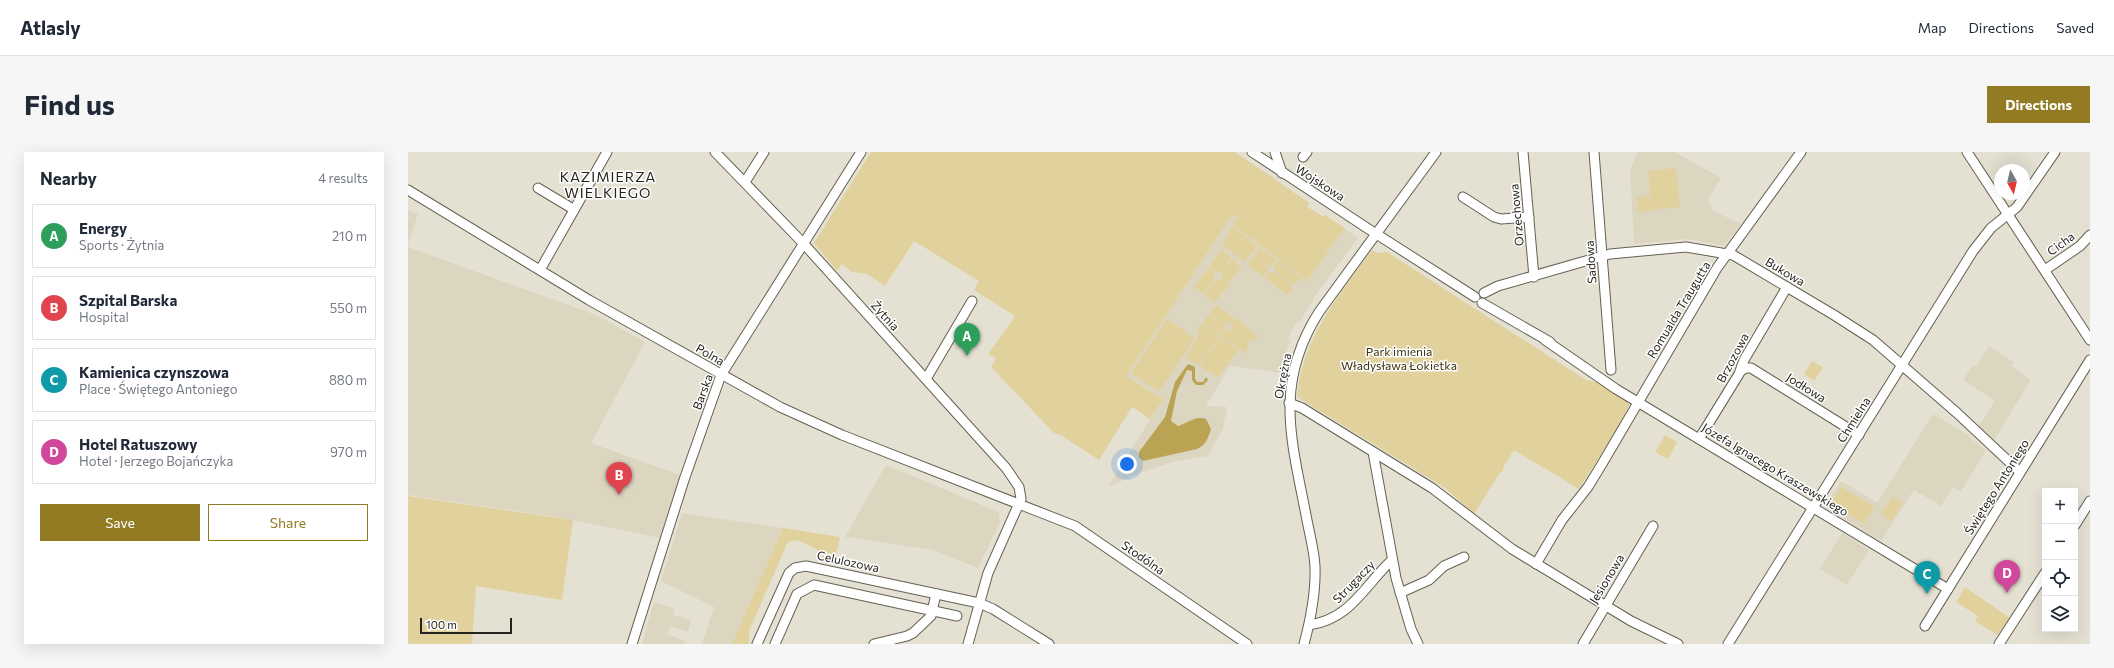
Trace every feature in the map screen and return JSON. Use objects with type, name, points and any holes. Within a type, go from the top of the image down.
[{"type":"street","points":[[540,270],[607,152]]},
{"type":"street","name":"Żytnia","points":[[716,152],[803,243],[1009,472],[1020,490],[1019,504]]},
{"type":"street","points":[[745,182],[764,152]]},
{"type":"street","name":"Barska","points":[[632,644],[682,486],[721,375],[861,152]]},
{"type":"street","points":[[1275,152],[1282,172]]},
{"type":"street","name":"Okrężna","points":[[1304,644],[1309,625],[1315,588],[1315,565],[1293,448],[1289,403],[1294,369],[1309,329],[1436,152]]},
{"type":"street","name":"Orzechowa","points":[[1524,152],[1534,277]]},
{"type":"street","name":"Sadowa","points":[[1594,152],[1611,370]]},
{"type":"street","points":[[1968,152],[2090,340]]},
{"type":"street","name":"Chmielna","points":[[1728,644],[1982,239],[1991,228],[2009,215],[2027,195],[2055,152]]},
{"type":"street","name":"Wojskowa","points":[[1259,154],[1282,172],[1376,234]]},
{"type":"street","name":"Romualda Traugutta","points":[[1536,564],[1562,520],[1588,487],[1727,254],[1796,154]]},
{"type":"street","points":[[538,188],[573,210]]},
{"type":"street","name":"Polna","points":[[408,190],[540,270],[721,375],[814,423],[1019,504]]},
{"type":"street","points":[[1463,198],[1494,217],[1501,219],[1529,217]]},
{"type":"street","name":"Józefa Ignacego Kraszewskiego","points":[[1376,234],[1451,281],[1481,297],[1508,317],[1638,402],[1948,589]]},
{"type":"street","name":"Cicha","points":[[2045,270],[2080,246],[2090,235]]},
{"type":"street","name":"Bukowa","points":[[1481,297],[1491,289],[1603,256],[1678,247],[1693,247],[1727,254],[1739,258],[1863,333],[1957,413],[2020,472]]},
{"type":"street","name":"Brzozowa","points":[[1699,439],[1740,371],[1744,360],[1787,287]]},
{"type":"street","points":[[926,379],[972,301]]},
{"type":"street","name":"Świętego Antoniego","points":[[1925,626],[2090,360]]},
{"type":"street","points":[[2081,374],[2090,367]]},
{"type":"street","name":"Jodłowa","points":[[1740,371],[1746,368],[1751,368],[1859,435]]},
{"type":"street","points":[[1289,403],[1302,408],[1432,488],[1512,549],[1536,564],[1642,627],[1678,644]]},
{"type":"street","points":[[1373,452],[1392,560],[1411,629],[1418,644]]},
{"type":"street","points":[[2076,524],[2090,501]]},
{"type":"street","points":[[968,644],[992,560],[1019,504]]},
{"type":"street","name":"Stodólna","points":[[1019,504],[1084,532],[1247,644]]},
{"type":"street","name":"Jesionowa","points":[[1582,644],[1652,526]]},
{"type":"street","points":[[1400,593],[1429,580],[1444,566],[1464,557]]},
{"type":"street","name":"Strugaczy","points":[[1309,625],[1323,623],[1348,609],[1392,560]]},
{"type":"street","name":"Celulozowa","points":[[757,644],[789,573],[802,566],[979,604],[993,609],[1049,644]]},
{"type":"street","points":[[1998,644],[2042,577]]},
{"type":"street","points":[[774,644],[797,594],[814,585],[957,616]]},
{"type":"street","points":[[874,644],[910,635],[930,618],[936,594]]},
{"type":"street","points":[[767,622],[782,628]]},
{"type":"shaded area","points":[[1638,152],[1675,152],[1721,178],[1707,200],[1714,211],[1741,224],[1724,246],[1688,239],[1634,244],[1630,169]]},
{"type":"shaded area","points":[[1262,170],[1309,203],[1307,207],[1324,217],[1325,215],[1358,238],[1317,293],[1299,323],[1296,322],[1288,339],[1291,340],[1287,350],[1282,373],[1230,366],[1206,406],[1227,407],[1223,429],[1208,456],[1173,462],[1142,472],[1108,487],[1163,399],[1126,376]]},
{"type":"shaded area","points":[[408,210],[418,214],[408,244]]},
{"type":"shaded area","points":[[408,247],[596,315],[645,342],[591,443],[680,475],[660,538],[552,516],[408,495]]},
{"type":"shaded area","points":[[1989,346],[2014,362],[2011,366],[2031,380],[1994,440],[1979,426],[1995,401],[1963,380],[1973,365],[1976,367]]},
{"type":"shaded area","points":[[1188,364],[1195,367],[1195,379],[1197,382],[1203,382],[1206,377],[1208,380],[1203,385],[1196,385],[1192,380],[1192,371],[1187,370],[1177,391],[1171,421],[1178,426],[1199,418],[1206,419],[1211,429],[1208,438],[1203,445],[1197,449],[1143,461],[1139,457],[1139,452],[1165,417],[1175,382]]},
{"type":"shaded area","points":[[1933,414],[1966,434],[1986,451],[1961,491],[1953,487],[1941,506],[1914,490],[1881,541],[1825,507],[1841,481],[1877,503]]},
{"type":"shaded area","points":[[886,465],[999,512],[1000,522],[978,568],[933,550],[845,537]]},
{"type":"shaded area","points":[[682,513],[783,528],[732,644],[702,644],[714,607],[661,581]]},
{"type":"shaded area","points":[[1842,533],[1869,550],[1847,585],[1820,569]]},
{"type":"shaded area","points":[[654,602],[675,609],[673,615],[691,620],[688,632],[670,626],[667,634],[685,641],[685,643],[688,644],[642,644]]},
{"type":"green space","points":[[871,152],[1235,152],[1309,203],[1307,207],[1324,217],[1325,215],[1345,228],[1307,281],[1233,225],[1238,217],[1233,214],[1126,376],[1163,399],[1150,419],[1132,407],[1099,460],[1062,436],[1054,433],[991,367],[996,358],[988,354],[1015,316],[974,290],[979,281],[914,241],[885,286],[867,274],[852,272],[842,264],[837,271],[814,243]]},
{"type":"green space","points":[[1676,168],[1680,207],[1652,210],[1648,171]]},
{"type":"green space","points":[[1650,196],[1652,211],[1638,212],[1637,197]]},
{"type":"green space","points":[[1232,226],[1257,246],[1244,262],[1222,245]]},
{"type":"green space","points":[[1260,248],[1277,260],[1273,265],[1267,266],[1254,256]]},
{"type":"green space","points":[[1221,250],[1231,257],[1220,272],[1215,272],[1209,268]]},
{"type":"green space","name":"Park imienia Władysława Łokietka","points":[[1372,250],[1377,253],[1387,252],[1586,380],[1598,382],[1630,403],[1617,429],[1579,489],[1514,450],[1504,466],[1503,471],[1499,474],[1474,514],[1445,488],[1297,397],[1306,355],[1314,336],[1335,301]]},
{"type":"green space","points":[[1253,256],[1267,267],[1267,272],[1264,277],[1248,265]]},
{"type":"green space","points":[[1232,258],[1241,267],[1229,283],[1222,278],[1221,272]]},
{"type":"green space","points":[[1278,261],[1301,278],[1297,283],[1291,284],[1275,271],[1274,266]]},
{"type":"green space","points":[[1208,269],[1214,273],[1215,279],[1204,294],[1194,287]]},
{"type":"green space","points":[[1274,272],[1291,285],[1292,290],[1288,295],[1265,278],[1268,273]]},
{"type":"green space","points":[[1221,279],[1229,284],[1215,302],[1205,295],[1216,280]]},
{"type":"green space","points":[[1216,305],[1234,318],[1230,323],[1224,324],[1210,313]]},
{"type":"green space","points":[[1209,314],[1223,324],[1224,330],[1220,335],[1203,322]]},
{"type":"green space","points":[[1235,318],[1258,336],[1254,341],[1248,341],[1231,329],[1231,323]]},
{"type":"green space","points":[[1167,319],[1195,338],[1159,392],[1131,373]]},
{"type":"green space","points":[[1203,323],[1220,336],[1198,365],[1185,358],[1199,336],[1197,331]]},
{"type":"green space","points":[[1231,330],[1248,342],[1248,348],[1245,353],[1221,336],[1225,331]]},
{"type":"green space","points":[[1221,337],[1238,350],[1218,377],[1199,366]]},
{"type":"green space","points":[[1812,361],[1823,367],[1814,381],[1804,374]]},
{"type":"green space","points":[[1665,435],[1677,442],[1668,459],[1655,452]]},
{"type":"green space","points":[[1841,487],[1874,507],[1864,524],[1831,503]]},
{"type":"green space","points":[[408,496],[573,520],[562,600],[476,586],[472,644],[408,644]]},
{"type":"green space","points":[[1892,497],[1903,503],[1892,521],[1881,514]]},
{"type":"green space","points":[[783,528],[840,537],[836,555],[821,552],[798,540],[788,542],[749,631],[749,644],[732,644]]},
{"type":"green space","points":[[1965,587],[2010,618],[1997,635],[1975,621],[1978,616],[1956,602]]},
{"type":"place","name":"Energy","points":[[967,356]]},
{"type":"place","name":"Szpital Barska","points":[[619,495]]},
{"type":"place","name":"Hotel Ratuszowy","points":[[2007,593]]},
{"type":"place","name":"Kamienica czynszowa","points":[[1927,594]]},
{"type":"district","name":"KAZIMIERZA WIELKIEGO","points":[[608,186]]}]
